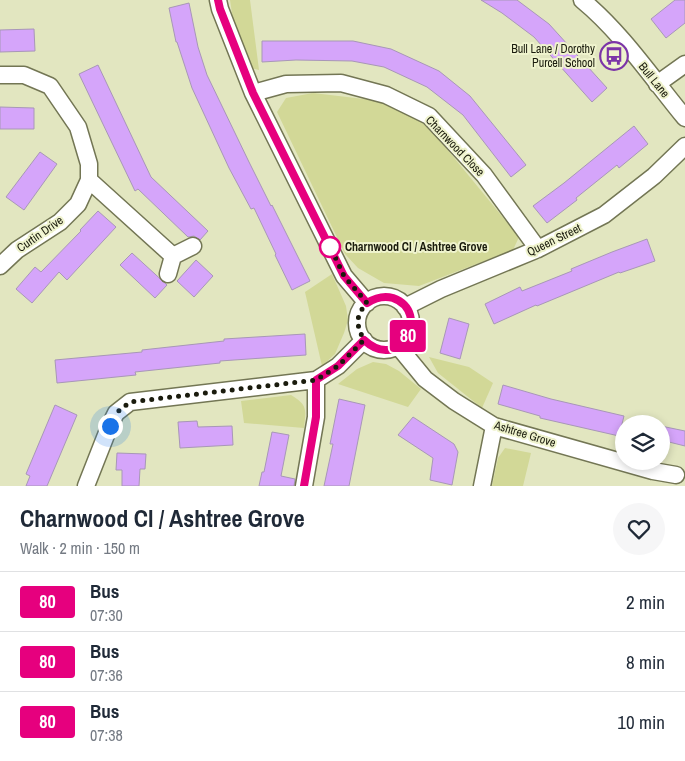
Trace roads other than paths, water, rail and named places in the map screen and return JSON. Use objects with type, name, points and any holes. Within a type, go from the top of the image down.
[{"type":"street","points":[[218,0],[253,93],[344,276],[367,303]]},
{"type":"street","name":"Bull Lane","points":[[582,0],[595,11],[627,46],[685,118]]},
{"type":"street","points":[[658,84],[685,64]]},
{"type":"street","points":[[0,75],[24,74],[50,86],[78,127],[89,164],[89,180],[173,256]]},
{"type":"street","name":"Charnwood Close","points":[[253,93],[286,84],[340,83],[386,95],[429,116],[484,175],[538,249]]},
{"type":"street","name":"Queen Street","points":[[405,307],[440,289],[538,249],[604,215],[654,176],[685,146]]},
{"type":"street","name":"Curtin Drive","points":[[0,266],[17,250],[60,222],[78,204],[89,180]]},
{"type":"street","points":[[168,274],[173,256],[192,246]]},
{"type":"street","points":[[381,297],[390,297],[398,300],[410,315],[410,332],[405,340],[389,350],[371,347],[359,331],[358,322],[362,309],[367,303],[381,297]]},
{"type":"street","points":[[86,486],[116,413],[130,402],[316,380],[338,366],[364,340]]},
{"type":"street","name":"Ashtree Grove","points":[[398,346],[425,379],[454,401],[494,426],[653,471],[676,475]]},
{"type":"street","points":[[304,486],[316,417],[316,380]]},
{"type":"street","points":[[482,486],[494,426]]},
{"type":"place","name":"Bull Lane / Dorothy Purcell School","points":[[614,56]]},
{"type":"place","name":"Charnwood Cl / Ashtree Grove","points":[[330,247]]}]
